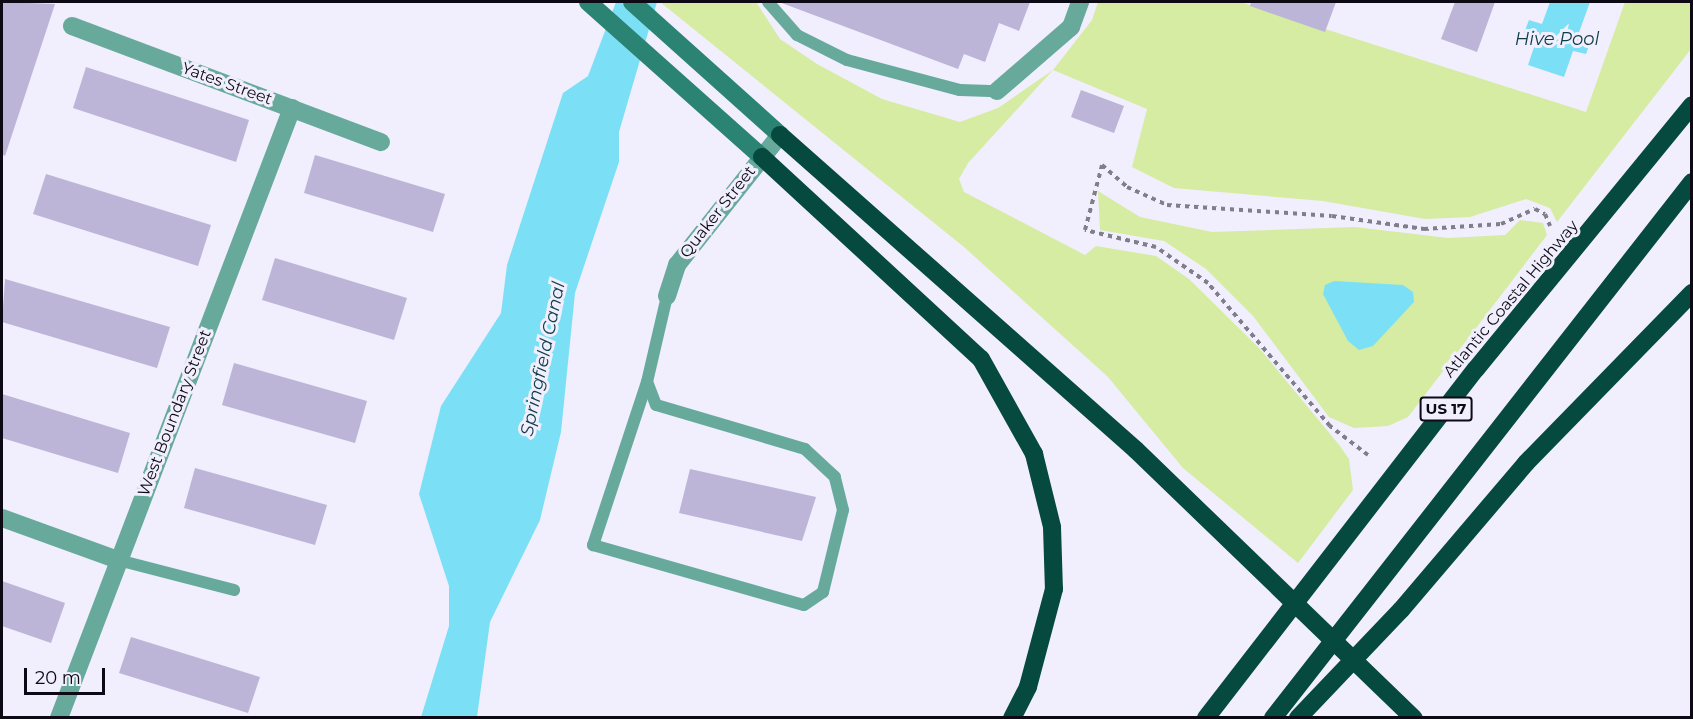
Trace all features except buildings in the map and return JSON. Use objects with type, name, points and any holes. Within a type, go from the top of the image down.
[{"type":"highway","name":"Atlantic Coastal Highway","points":[[1206,717],[1476,369],[1692,105]]},
{"type":"highway","points":[[780,135],[1136,450],[1414,717]]},
{"type":"highway","points":[[762,158],[981,359],[1034,454],[1056,555],[1048,622],[1028,687],[1012,717]]},
{"type":"highway","points":[[1273,717],[1692,182]]},
{"type":"highway","points":[[1298,717],[1401,610],[1526,463],[1692,293]]},
{"type":"main road","points":[[588,2],[762,158]]},
{"type":"main road","points":[[632,2],[780,135]]},
{"type":"street","points":[[998,91],[1071,27],[1080,2]]},
{"type":"street","name":"Yates Street","points":[[72,26],[381,142]]},
{"type":"street","name":"West Boundary Street","points":[[59,717],[292,108]]},
{"type":"street","name":"Quaker Street","points":[[667,296],[677,265],[780,135]]},
{"type":"street","points":[[2,518],[118,560]]},
{"type":"lane","points":[[768,2],[797,35],[847,60],[960,90],[998,91]]},
{"type":"lane","points":[[647,382],[656,405],[805,449],[835,477],[843,510],[823,592],[804,605],[593,545],[647,382],[667,296]]},
{"type":"lane","points":[[118,560],[234,590]]},
{"type":"path","points":[[1368,455],[1330,426],[1234,309],[1200,277],[1156,247],[1085,230],[1102,165],[1127,187],[1167,205],[1332,216],[1424,229],[1501,224],[1517,212],[1535,209],[1545,214],[1550,226]]},
{"type":"green space","points":[[660,2],[756,2],[780,39],[817,64],[882,99],[960,122],[998,108],[1053,70],[968,163],[959,179],[964,192],[1085,255],[1096,246],[1156,256],[1189,279],[1260,349],[1349,459],[1353,490],[1298,563],[1183,468],[1108,377],[964,247]]},
{"type":"green space","points":[[1098,2],[1240,2],[1586,112],[1625,2],[1691,2],[1691,49],[1557,222],[1550,208],[1526,199],[1470,217],[1425,219],[1323,201],[1174,188],[1132,167],[1147,109],[1053,70],[1092,20]]},
{"type":"green space","points":[[1098,191],[1140,217],[1212,232],[1355,227],[1448,238],[1505,235],[1520,220],[1543,223],[1547,235],[1408,417],[1388,426],[1354,428],[1329,417],[1253,316],[1206,269],[1164,241],[1100,230]]},
{"type":"water","name":"Springfield Canal","points":[[616,2],[657,2],[619,132],[619,162],[575,293],[561,432],[540,520],[490,622],[477,717],[421,717],[449,626],[449,586],[419,494],[441,406],[501,313],[507,265],[563,93],[588,76]]},
{"type":"water","name":"Hive Pool","points":[[1550,2],[1590,2],[1577,38],[1590,43],[1586,54],[1573,51],[1564,77],[1528,65],[1537,38],[1524,33],[1529,20],[1542,24]]},
{"type":"water","points":[[1334,281],[1403,285],[1413,292],[1414,302],[1373,346],[1359,350],[1348,341],[1323,294],[1325,285]]}]
